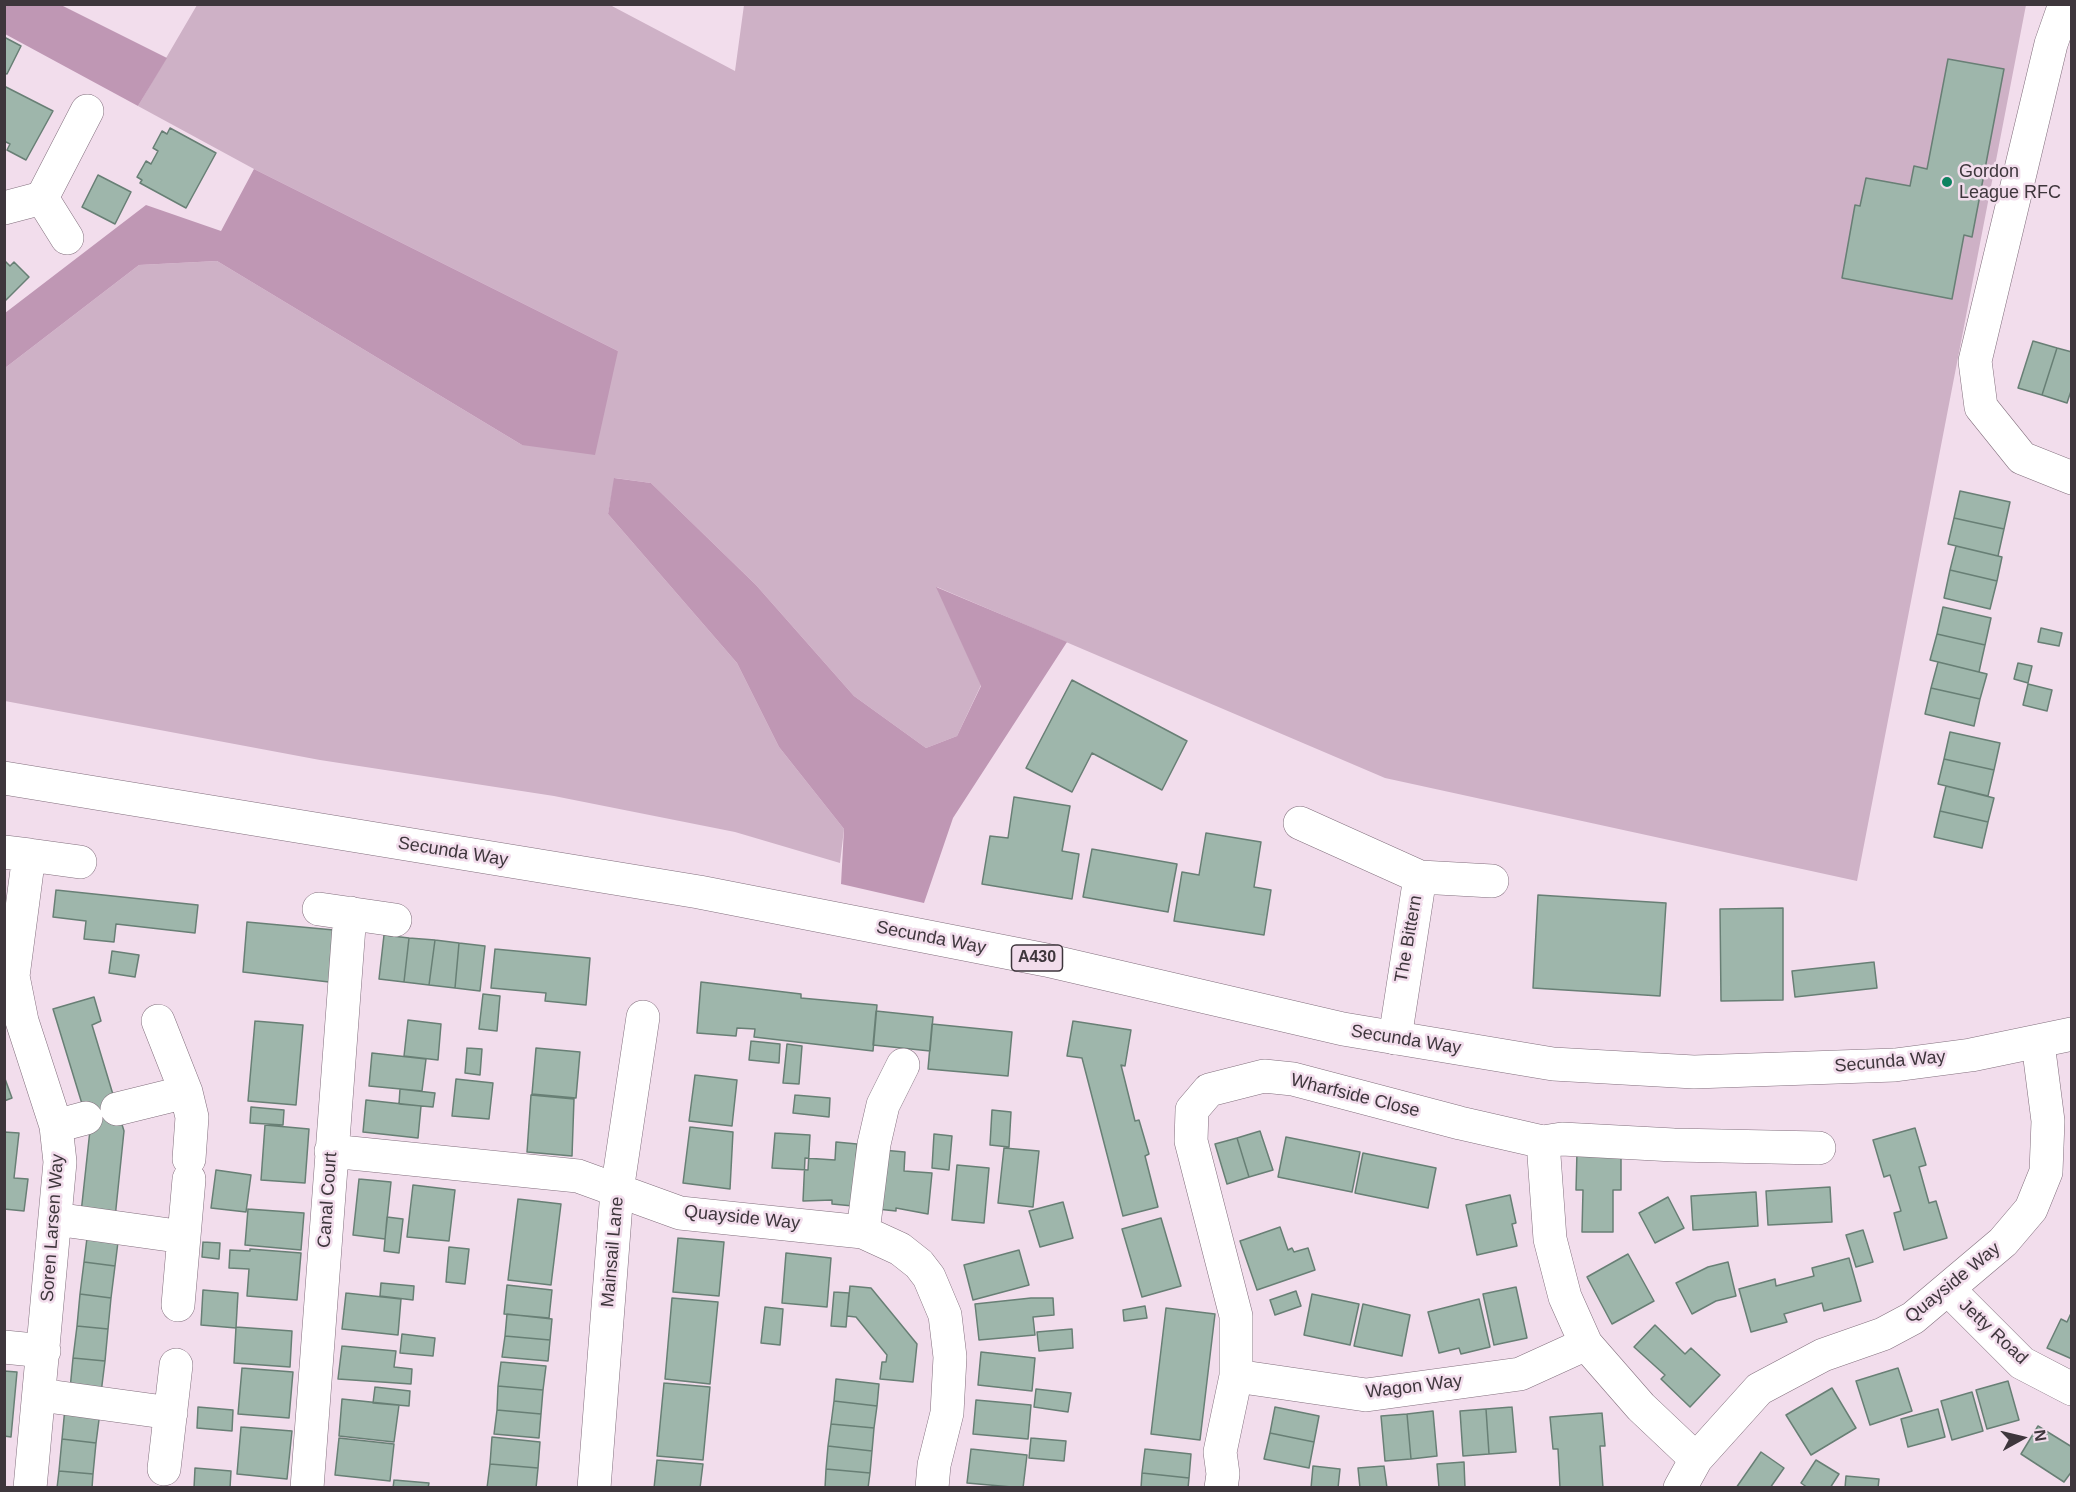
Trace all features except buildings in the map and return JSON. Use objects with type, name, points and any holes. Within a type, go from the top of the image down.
[{"type":"street","points":[[2065,4],[2051,44],[1975,360],[1981,407],[2022,458],[2072,478]]},
{"type":"street","points":[[4,208],[42,198],[87,111]]},
{"type":"street","points":[[42,198],[67,238]]},
{"type":"street","name":"Secunda Way","points":[[4,778],[699,892],[1046,960],[1343,1029],[1553,1064],[1694,1072],[1895,1065],[2038,1042],[2072,1034]]},
{"type":"street","points":[[1300,823],[1420,877]]},
{"type":"street","points":[[16,853],[80,862]]},
{"type":"street","name":"Soren Larsen Way","points":[[16,853],[13,976],[22,1021],[71,1122],[60,1162],[30,1488]]},
{"type":"street","name":"The Bittern","points":[[1395,1038],[1420,877],[1492,881]]},
{"type":"street","name":"Canal Court","points":[[307,1488],[331,1151],[334,911],[395,920]]},
{"type":"street","name":"Mainsail Lane","points":[[594,1488],[617,1191],[643,1017]]},
{"type":"street","points":[[159,1021],[186,1092],[192,1117],[178,1305]]},
{"type":"street","name":"Quayside Way","points":[[1680,1488],[1696,1459],[1759,1389],[1823,1355],[1883,1334],[1914,1318],[1949,1290],[2010,1234],[2031,1209],[2046,1172],[2048,1121],[2038,1042]]},
{"type":"street","points":[[863,1232],[874,1144],[881,1115],[903,1065]]},
{"type":"street","name":"Wharfside Close","points":[[1221,1488],[1220,1452],[1236,1376],[1236,1316],[1191,1141],[1192,1110],[1209,1090],[1264,1076],[1293,1079],[1460,1123],[1543,1142],[1562,1139],[1674,1145],[1819,1148]]},
{"type":"street","points":[[117,1110],[186,1092]]},
{"type":"street","points":[[1543,1142],[1550,1239],[1565,1297],[1586,1344],[1641,1407],[1696,1459]]},
{"type":"street","name":"Quayside Way","points":[[331,1151],[578,1176],[680,1214],[863,1232],[900,1249],[919,1264],[929,1277],[945,1315],[950,1357],[947,1413],[934,1465],[932,1488]]},
{"type":"street","points":[[55,1219],[184,1237]]},
{"type":"street","name":"Jetty Road","points":[[1949,1290],[2022,1363],[2072,1389]]},
{"type":"street","name":"Wagon Way","points":[[1236,1376],[1366,1395],[1520,1374],[1586,1344]]},
{"type":"street","points":[[4,1347],[44,1351]]},
{"type":"street","points":[[164,1469],[176,1365]]},
{"type":"street","points":[[40,1395],[171,1413]]},
{"type":"shaded area","points":[[4,5],[61,5],[167,58],[138,106],[5,34]]},
{"type":"shaded area","points":[[197,5],[610,5],[735,71],[744,5],[2026,5],[1857,881],[1385,778],[937,587],[981,685],[957,736],[926,748],[854,696],[756,585],[651,483],[615,478],[608,514],[737,663],[779,747],[844,829],[840,863],[735,832],[554,796],[320,760],[5,701],[5,368],[139,265],[217,261],[522,445],[618,351],[254,169],[138,106]]},
{"type":"shaded area","points":[[254,169],[618,351],[595,455],[522,445],[217,261],[139,265],[5,368],[5,313],[146,205],[221,231]]},
{"type":"shaded area","points":[[614,478],[651,483],[756,585],[854,696],[926,748],[957,736],[981,686],[936,587],[1067,642],[953,818],[924,903],[841,884],[844,829],[779,747],[737,663],[608,514]]},
{"type":"place","name":"Gordon League RFC","points":[[1947,182]]}]
